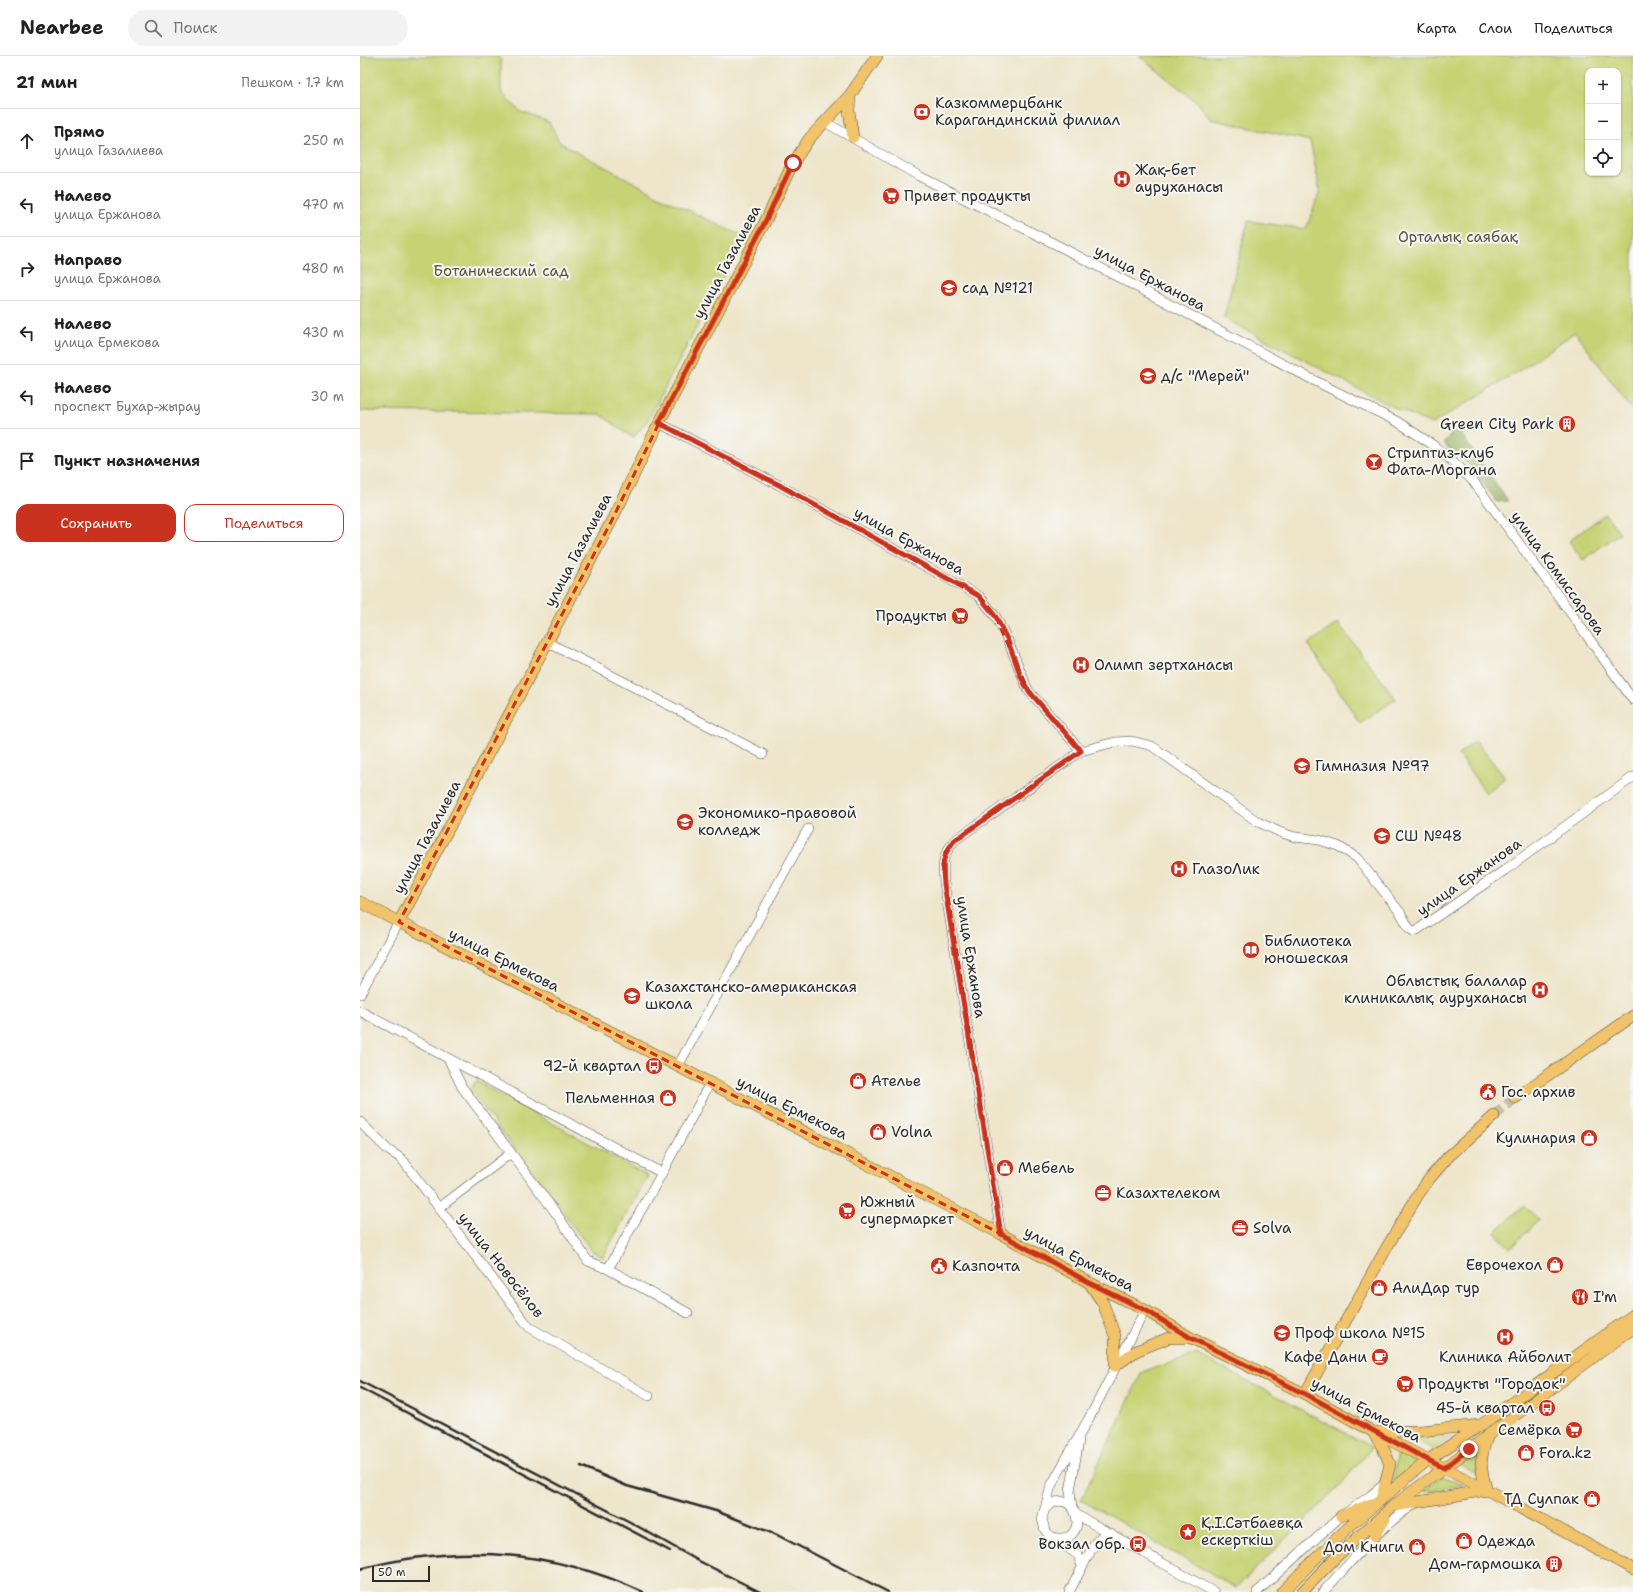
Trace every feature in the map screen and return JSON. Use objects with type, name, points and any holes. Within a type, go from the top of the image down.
[{"type":"main road","name":"улица Газалиева","points":[[399,922],[611,522],[659,423],[764,224],[793,163],[809,139],[850,95],[877,56]]},
{"type":"main road","points":[[850,95],[849,111],[852,137]]},
{"type":"main road","name":"улица Ермекова","points":[[360,902],[1001,1234],[1088,1282],[1145,1310],[1191,1338],[1305,1394],[1372,1432],[1486,1490],[1633,1569]]},
{"type":"main road","points":[[1515,1098],[1633,1016]]},
{"type":"main road","points":[[1305,1394],[1418,1194],[1449,1156],[1494,1116]]},
{"type":"main road","points":[[1088,1282],[1103,1303],[1115,1336],[1115,1366]]},
{"type":"main road","points":[[1282,1592],[1352,1524],[1428,1460],[1481,1425],[1633,1315]]},
{"type":"main road","points":[[1302,1592],[1336,1557],[1371,1533],[1393,1506],[1633,1328]]},
{"type":"main road","points":[[1115,1366],[1136,1351],[1168,1338],[1191,1338]]},
{"type":"main road","points":[[1372,1432],[1420,1431],[1481,1425]]},
{"type":"main road","points":[[1372,1432],[1383,1448],[1390,1464],[1381,1500]]},
{"type":"main road","points":[[1393,1506],[1486,1490],[1482,1477],[1482,1454],[1489,1435]]},
{"type":"main road","points":[[1341,1516],[1381,1500]]},
{"type":"street","name":"улица Ержанова","points":[[825,122],[919,176],[1061,247],[1398,422],[1433,445],[1458,466]]},
{"type":"street","name":"улица Ержанова","points":[[659,423],[779,485],[979,596],[996,617],[1008,641],[1021,677],[1028,690],[1081,751]]},
{"type":"street","name":"улица Комиссарова","points":[[1458,466],[1489,502],[1633,700]]},
{"type":"street","points":[[547,642],[763,754]]},
{"type":"street","name":"улица Ержанова","points":[[1001,1234],[944,884],[943,864],[945,852],[954,841],[1081,751],[1116,742],[1132,741],[1152,746],[1258,822],[1295,837],[1319,840],[1338,846],[1357,858],[1400,912],[1409,928],[1413,931],[1417,930],[1500,874],[1633,777]]},
{"type":"street","points":[[678,1066],[808,829]]},
{"type":"street","name":"улица Газалиева","points":[[360,994],[399,922]]},
{"type":"street","points":[[360,1011],[662,1173]]},
{"type":"street","points":[[448,1058],[462,1087],[558,1216],[588,1261],[608,1270],[688,1313]]},
{"type":"street","points":[[608,1270],[710,1083]]},
{"type":"street","name":"улица Новосёлов","points":[[360,1122],[388,1150],[402,1159],[529,1327],[649,1396]]},
{"type":"street","name":"улица Новосёлов","points":[[439,1208],[511,1153]]},
{"type":"street","points":[[1082,1566],[1078,1555],[1048,1534],[1042,1525],[1042,1519],[1046,1509],[1051,1486],[1145,1310]]},
{"type":"street","points":[[1053,1537],[1059,1538],[1070,1535],[1077,1526],[1070,1491],[1080,1433]]},
{"type":"street","points":[[1257,1592],[1341,1516],[1386,1483]]},
{"type":"street","points":[[1046,1509],[1054,1503],[1064,1502],[1075,1511],[1111,1533],[1214,1592]]},
{"type":"street","points":[[1323,1592],[1371,1533],[1417,1502]]},
{"type":"street","points":[[1069,1592],[1095,1542],[1102,1536],[1111,1533]]},
{"type":"highlighted area","points":[[659,423],[779,485],[979,596],[996,617],[1028,690],[1081,751],[954,841],[945,852],[943,864],[1001,1234],[399,922],[611,522]]},
{"type":"green space","name":"Ботанический сад","points":[[360,56],[498,56],[501,61],[501,92],[521,112],[549,122],[560,143],[665,199],[744,237],[648,420],[633,438],[600,414],[360,411]]},
{"type":"green space","name":"Орталық саябақ","points":[[1139,56],[1633,56],[1633,411],[1575,332],[1516,373],[1432,424],[1397,409],[1224,318],[1248,221],[1306,229],[1320,191],[1310,141],[1210,119],[1197,102]]},
{"type":"green space","points":[[1456,427],[1508,501],[1497,502],[1467,462],[1448,448],[1444,443]]},
{"type":"green space","points":[[1605,514],[1620,533],[1583,560],[1569,541]]},
{"type":"green space","points":[[1338,623],[1396,699],[1360,723],[1308,644]]},
{"type":"green space","points":[[1476,741],[1505,778],[1486,793],[1458,755]]},
{"type":"green space","points":[[476,1081],[648,1176],[603,1257],[592,1251],[470,1090]]},
{"type":"green space","points":[[1524,1205],[1539,1220],[1510,1248],[1495,1232]]},
{"type":"green space","points":[[1197,1354],[1372,1447],[1338,1488],[1236,1588],[1081,1500],[1142,1372]]},
{"type":"green space","points":[[1452,1436],[1434,1450],[1414,1439]]},
{"type":"green space","points":[[1478,1450],[1477,1474],[1458,1464]]},
{"type":"green space","points":[[1398,1452],[1418,1462],[1393,1483]]},
{"type":"green space","points":[[1442,1476],[1463,1485],[1424,1491]]},
{"type":"tunnel","points":[[1494,1116],[1515,1098]]},
{"type":"railway","points":[[360,1381],[630,1522],[697,1560],[760,1592]]},
{"type":"railway","points":[[360,1388],[670,1551]]},
{"type":"railway","points":[[581,1466],[627,1486],[716,1511],[777,1535],[888,1592]]},
{"type":"railway","points":[[360,1569],[396,1561],[432,1556],[468,1554],[504,1555],[539,1559],[574,1567],[609,1578],[643,1592]]},
{"type":"place","name":"Казкоммерцбанк Карагандинский филиал","points":[[922,112]]},
{"type":"place","name":"Жақ-бет ауруханасы","points":[[1122,179]]},
{"type":"place","name":"Привет продукты","points":[[891,196]]},
{"type":"place","name":"сад №121","points":[[949,288]]},
{"type":"place","name":"д/с \"Мерей\"","points":[[1148,376]]},
{"type":"place","name":"Green City Park","points":[[1567,424]]},
{"type":"place","name":"Стриптиз-клуб Фата-Моргана","points":[[1374,462]]},
{"type":"place","name":"Продукты","points":[[960,616]]},
{"type":"place","name":"Олимп зертханасы","points":[[1081,665]]},
{"type":"place","name":"Гимназия №97","points":[[1302,766]]},
{"type":"place","name":"Экономико-правовой колледж","points":[[685,822]]},
{"type":"place","name":"СШ №48","points":[[1382,836]]},
{"type":"place","name":"ГлазоЛик","points":[[1179,869]]},
{"type":"place","name":"Библиотека юношеская","points":[[1251,950]]},
{"type":"place","name":"Облыстық балалар клиникалық ауруханасы","points":[[1540,990]]},
{"type":"place","name":"Казахстанско-американская школа","points":[[632,996]]},
{"type":"place","name":"92-й квартал","points":[[654,1066]]},
{"type":"place","name":"Ателье","points":[[858,1081]]},
{"type":"place","name":"Гос. архив","points":[[1488,1092]]},
{"type":"place","name":"Пельменная","points":[[668,1098]]},
{"type":"place","name":"Volna","points":[[878,1132]]},
{"type":"place","name":"Кулинария","points":[[1589,1138]]},
{"type":"place","name":"Мебель","points":[[1005,1168]]},
{"type":"place","name":"Казахтелеком","points":[[1103,1193]]},
{"type":"place","name":"Южный супермаркет","points":[[847,1211]]},
{"type":"place","name":"Solva","points":[[1240,1228]]},
{"type":"place","name":"Еврочехол","points":[[1555,1265]]},
{"type":"place","name":"Казпочта","points":[[939,1266]]},
{"type":"place","name":"АлиДар тур","points":[[1379,1288]]},
{"type":"place","name":"I'm","points":[[1580,1297]]},
{"type":"place","name":"Проф школа №15","points":[[1282,1333]]},
{"type":"place","name":"Клиника Айболит","points":[[1505,1337]]},
{"type":"place","name":"Кафе Дани","points":[[1380,1357]]},
{"type":"place","name":"Продукты \"Городок\"","points":[[1405,1384]]},
{"type":"place","name":"45-й квартал","points":[[1547,1408]]},
{"type":"place","name":"Семёрка","points":[[1574,1430]]},
{"type":"place","name":"Fora.kz","points":[[1526,1453]]},
{"type":"place","name":"ТД Сулпак","points":[[1592,1499]]},
{"type":"place","name":"Қ.І.Сәтбаевқа ескерткіш","points":[[1188,1532]]},
{"type":"place","name":"Одежда","points":[[1464,1541]]},
{"type":"place","name":"Вокзал обр.","points":[[1138,1544]]},
{"type":"place","name":"Дом Книги","points":[[1417,1547]]},
{"type":"place","name":"Дом-гармошка","points":[[1554,1564]]},
{"type":"route","points":[[793,163],[764,224],[659,423],[779,485],[979,596],[984,600],[996,617],[1008,641],[1021,677],[1028,690],[1081,751],[954,841],[945,852],[943,864],[944,884],[1001,1234],[1088,1282],[1145,1310],[1191,1338],[1305,1394],[1372,1432],[1444,1468],[1469,1449]]}]
